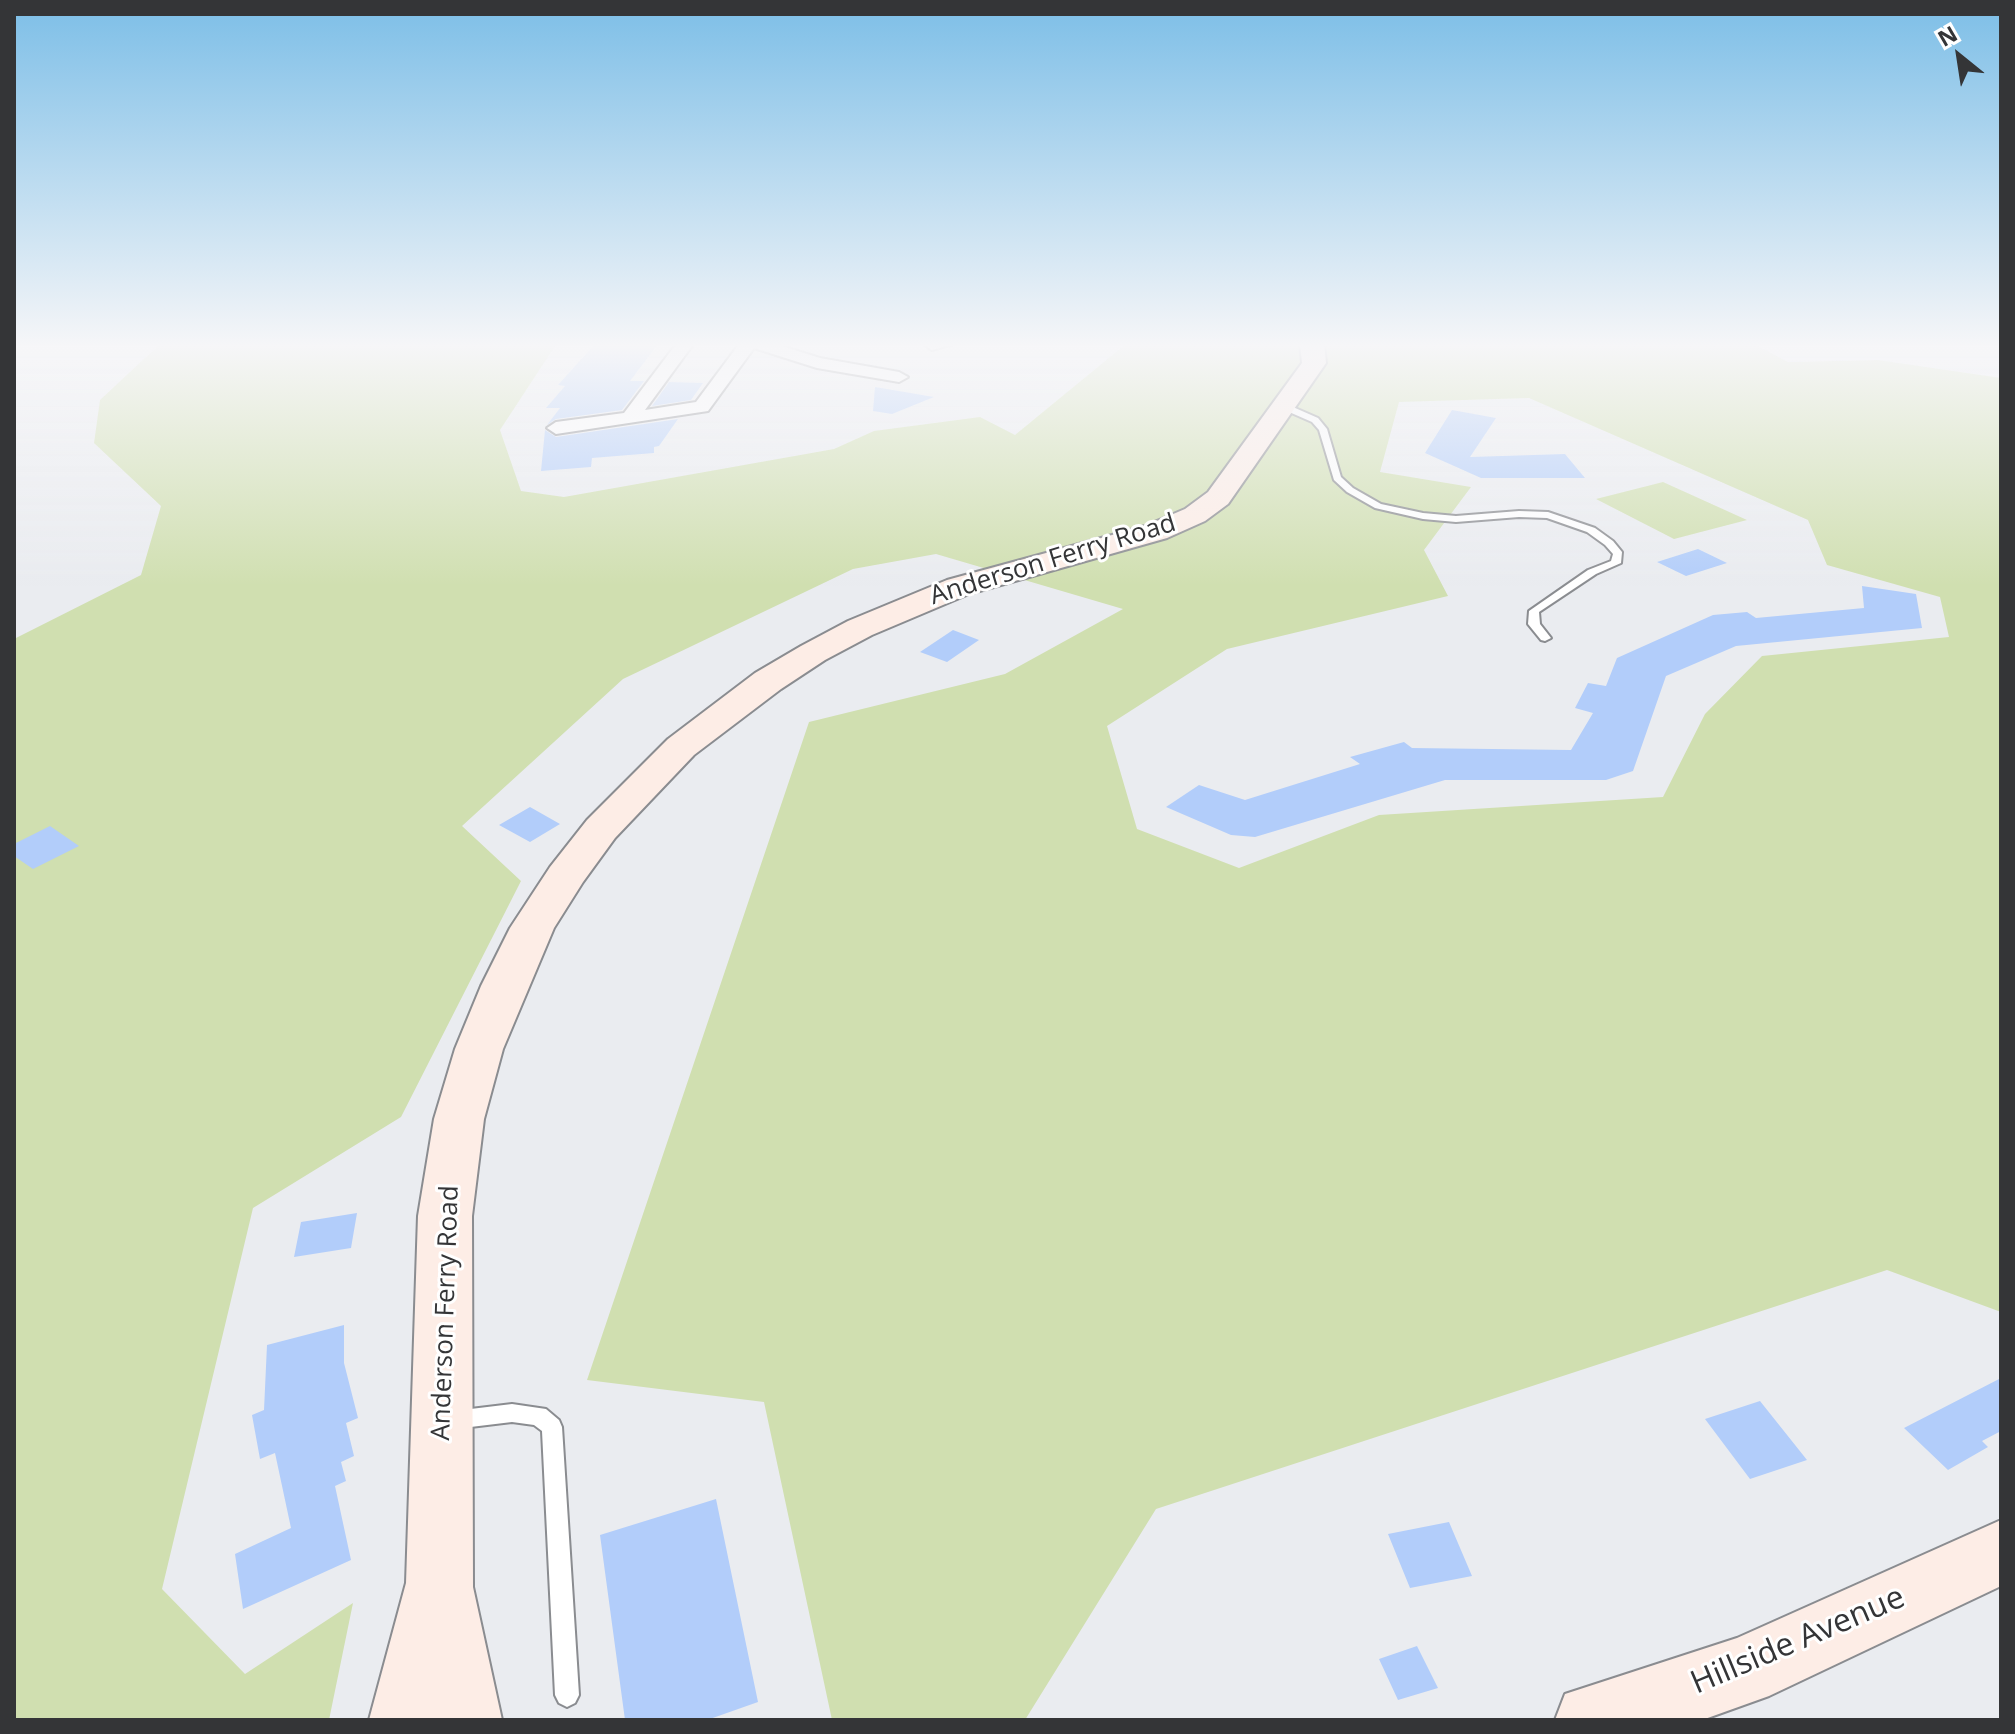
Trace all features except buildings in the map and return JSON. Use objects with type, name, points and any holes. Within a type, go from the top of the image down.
[{"type":"street","points":[[556,428],[586,424]]},
{"type":"street","name":"Anderson Ferry Road","points":[[405,1720],[440,1583],[445,1216],[459,1119],[479,1049],[504,986],[532,928],[565,876],[601,829],[640,786],[723,712],[768,681],[849,635],[909,606],[983,578],[1156,532],[1195,515],[1218,498],[1270,424]]},
{"type":"street","name":"Hillside Avenue","points":[[1591,1720],[1744,1671],[2001,1552]]},
{"type":"street","points":[[440,1583],[466,1720]]},
{"type":"lane","points":[[1318,424],[1323,429],[1337,478],[1362,498],[1378,506],[1423,516],[1456,519],[1548,515],[1591,530],[1609,543],[1618,554],[1616,563],[1592,572],[1534,611],[1534,624],[1545,638]]},
{"type":"lane","points":[[442,1421],[512,1413],[539,1416],[552,1427],[567,1695]]},
{"type":"green space","points":[[97,424],[504,424],[500,430],[521,491],[564,497],[834,449],[874,431],[928,424],[993,424],[1015,435],[1028,424],[1393,424],[1380,472],[1471,487],[1424,550],[1448,596],[1227,649],[1107,726],[1137,829],[1239,868],[1379,815],[1663,797],[1705,714],[1762,656],[1949,637],[1940,597],[1827,565],[1808,520],[1588,424],[2001,424],[2001,1312],[1887,1270],[1156,1509],[1025,1720],[832,1720],[764,1402],[587,1380],[809,722],[1005,674],[1123,609],[936,554],[853,569],[623,679],[462,826],[521,881],[401,1117],[253,1208],[162,1589],[245,1674],[353,1603],[329,1720],[14,1720],[14,639],[141,575],[161,506],[94,443]]},
{"type":"green space","points":[[1663,482],[1747,520],[1674,539],[1596,499]]}]
